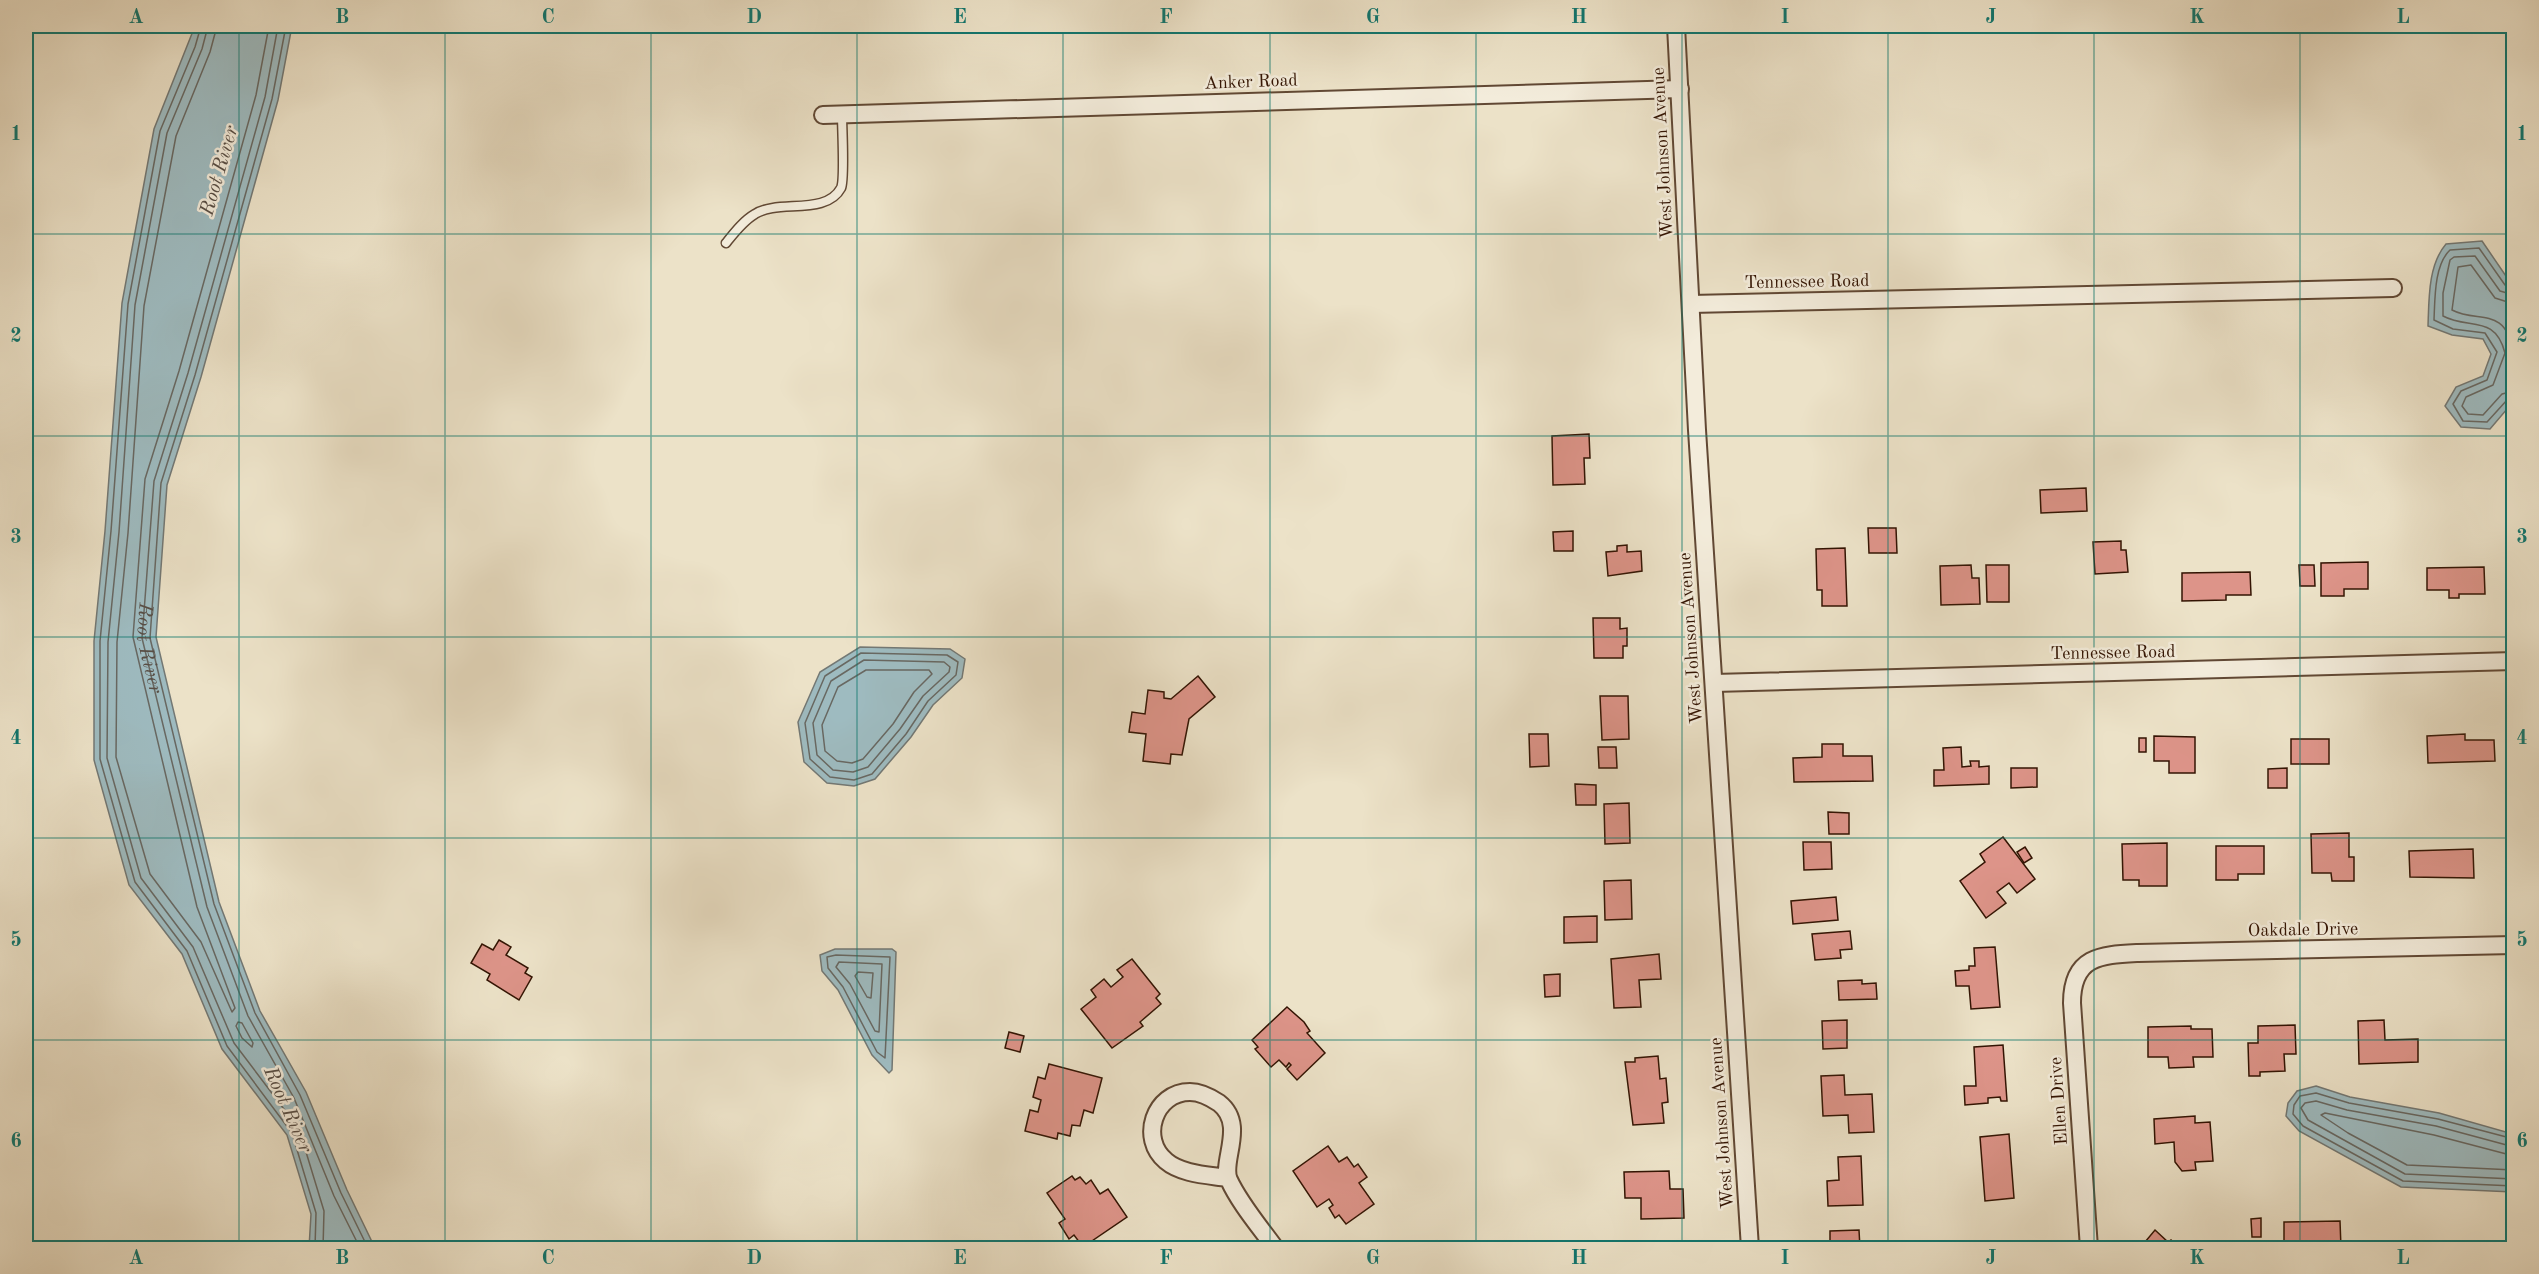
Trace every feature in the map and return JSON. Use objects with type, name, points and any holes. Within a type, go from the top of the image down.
[{"type":"street","name":"West Johnson Avenue","points":[[1676,26],[1690,304],[1750,1248]]},
{"type":"street","name":"Anker Road","points":[[823,115],[1680,88]]},
{"type":"street","name":"Tennessee Road","points":[[1690,304],[2393,288]]},
{"type":"street","name":"Tennessee Road","points":[[1714,683],[2514,661]]},
{"type":"street","name":"Oakdale Drive","points":[[2094,958],[2139,953],[2514,945]]},
{"type":"street","name":"Ellen Drive","points":[[2089,1248],[2072,995],[2080,970],[2094,958]]},
{"type":"street","points":[[1227,1178],[1188,1171],[1167,1162],[1156,1150],[1150,1131],[1157,1110],[1168,1097],[1188,1092],[1201,1094],[1225,1108],[1232,1127],[1227,1178],[1275,1248]]},
{"type":"lane","points":[[726,243],[736,230],[756,212],[820,203],[834,197],[842,187],[842,115]]},
{"type":"water","name":"Root River","points":[[195,26],[292,26],[278,100],[201,377],[167,485],[156,637],[219,902],[260,1011],[306,1092],[347,1190],[375,1248],[309,1248],[311,1214],[287,1135],[222,1049],[182,954],[129,885],[94,760],[94,641],[105,531],[122,303],[154,129]]},
{"type":"water","points":[[2482,241],[2510,282],[2514,280],[2513,402],[2490,429],[2461,427],[2445,406],[2456,387],[2483,376],[2491,354],[2483,339],[2452,335],[2428,326],[2431,283],[2440,252],[2446,244]]},
{"type":"water","points":[[860,647],[950,649],[965,659],[962,678],[933,705],[911,737],[875,779],[854,786],[827,783],[804,762],[798,722],[820,672]]},
{"type":"water","points":[[835,949],[892,949],[896,952],[892,1070],[889,1073],[872,1055],[838,990],[822,971],[820,955]]},
{"type":"water","points":[[2316,1086],[2350,1097],[2439,1113],[2513,1134],[2513,1192],[2401,1187],[2299,1131],[2286,1116],[2288,1103],[2297,1091]]},
{"type":"building","points":[[1589,434],[1590,458],[1584,458],[1585,484],[1553,485],[1552,436]]},
{"type":"building","points":[[2086,488],[2087,511],[2041,513],[2040,490]]},
{"type":"building","points":[[1868,528],[1896,528],[1897,553],[1869,553]]},
{"type":"building","points":[[1573,531],[1573,551],[1554,551],[1553,532]]},
{"type":"building","points":[[2121,541],[2121,550],[2126,550],[2128,572],[2095,574],[2093,542]]},
{"type":"building","points":[[1627,545],[1627,552],[1641,551],[1642,571],[1608,576],[1606,552],[1617,551],[1617,546]]},
{"type":"building","points":[[1845,548],[1847,606],[1822,606],[1822,590],[1817,590],[1816,549]]},
{"type":"building","points":[[2368,562],[2368,589],[2344,589],[2344,596],[2321,596],[2321,563]]},
{"type":"building","points":[[1971,565],[1972,578],[1979,578],[1980,604],[1941,605],[1940,566]]},
{"type":"building","points":[[1986,565],[2009,565],[2009,602],[1987,602]]},
{"type":"building","points":[[2299,565],[2314,565],[2315,586],[2300,586]]},
{"type":"building","points":[[2484,567],[2485,594],[2459,594],[2459,598],[2449,598],[2449,590],[2427,590],[2427,568]]},
{"type":"building","points":[[2250,572],[2251,595],[2226,595],[2226,600],[2182,601],[2182,573]]},
{"type":"building","points":[[1593,618],[1620,618],[1620,629],[1627,628],[1627,646],[1623,646],[1623,658],[1594,658]]},
{"type":"building","points":[[1198,676],[1215,697],[1189,719],[1182,755],[1171,754],[1170,764],[1143,761],[1146,734],[1129,732],[1132,712],[1145,714],[1148,690],[1164,692],[1164,698],[1171,699]]},
{"type":"building","points":[[1600,696],[1628,696],[1629,739],[1602,740]]},
{"type":"building","points":[[1529,734],[1548,734],[1549,766],[1530,767]]},
{"type":"building","points":[[2465,734],[2465,740],[2494,740],[2495,761],[2428,763],[2427,736]]},
{"type":"building","points":[[2154,736],[2195,737],[2195,773],[2169,773],[2169,761],[2154,761]]},
{"type":"building","points":[[2139,738],[2146,738],[2146,752],[2139,752]]},
{"type":"building","points":[[2291,739],[2329,739],[2329,764],[2291,764]]},
{"type":"building","points":[[1822,744],[1843,744],[1843,756],[1872,756],[1873,781],[1794,782],[1793,758],[1822,757]]},
{"type":"building","points":[[1598,747],[1616,747],[1617,768],[1599,768]]},
{"type":"building","points":[[1961,747],[1962,767],[1971,766],[1970,761],[1979,761],[1979,767],[1989,766],[1989,784],[1934,786],[1934,770],[1944,770],[1943,748]]},
{"type":"building","points":[[2011,768],[2037,768],[2037,787],[2011,788]]},
{"type":"building","points":[[2287,768],[2287,788],[2268,788],[2268,769]]},
{"type":"building","points":[[1575,784],[1596,785],[1596,805],[1576,805]]},
{"type":"building","points":[[1629,803],[1630,843],[1605,844],[1604,804]]},
{"type":"building","points":[[1828,812],[1849,813],[1849,834],[1829,834]]},
{"type":"building","points":[[2349,833],[2349,857],[2354,857],[2354,881],[2332,881],[2331,873],[2312,873],[2311,834]]},
{"type":"building","points":[[2003,837],[2035,879],[2017,893],[2009,883],[1997,892],[2006,903],[1986,918],[1960,881],[1985,862],[1980,854]]},
{"type":"building","points":[[1803,842],[1831,842],[1832,869],[1804,870]]},
{"type":"building","points":[[2167,843],[2167,886],[2139,886],[2139,880],[2123,880],[2122,844]]},
{"type":"building","points":[[2216,846],[2264,846],[2264,874],[2238,874],[2238,880],[2216,880]]},
{"type":"building","points":[[2025,847],[2032,858],[2024,863],[2017,852]]},
{"type":"building","points":[[2473,849],[2474,878],[2410,877],[2409,851]]},
{"type":"building","points":[[1631,880],[1632,919],[1605,920],[1604,881]]},
{"type":"building","points":[[1836,897],[1838,920],[1793,924],[1791,901]]},
{"type":"building","points":[[1597,916],[1597,942],[1564,943],[1564,917]]},
{"type":"building","points":[[1850,931],[1852,949],[1840,950],[1841,958],[1815,960],[1812,934]]},
{"type":"building","points":[[499,940],[511,947],[506,955],[528,968],[525,973],[532,977],[519,1000],[487,980],[490,974],[471,963],[482,944],[493,950]]},
{"type":"building","points":[[1995,947],[2000,1007],[1971,1009],[1969,986],[1956,986],[1955,971],[1969,970],[1969,966],[1975,966],[1974,948]]},
{"type":"building","points":[[1659,954],[1661,979],[1639,980],[1641,1007],[1614,1008],[1611,959]]},
{"type":"building","points":[[1132,959],[1160,994],[1156,998],[1161,1004],[1140,1022],[1143,1026],[1112,1048],[1081,1009],[1096,997],[1091,990],[1104,979],[1111,987],[1123,977],[1117,970]]},
{"type":"building","points":[[1560,974],[1560,996],[1545,997],[1544,975]]},
{"type":"building","points":[[1862,980],[1862,984],[1876,983],[1877,999],[1839,1000],[1838,981]]},
{"type":"building","points":[[1287,1007],[1304,1022],[1310,1031],[1307,1033],[1325,1053],[1297,1080],[1287,1069],[1291,1065],[1289,1063],[1286,1067],[1279,1060],[1271,1067],[1255,1049],[1258,1047],[1252,1040]]},
{"type":"building","points":[[1847,1020],[1847,1048],[1823,1049],[1822,1021]]},
{"type":"building","points":[[2384,1020],[2385,1040],[2418,1039],[2418,1062],[2359,1064],[2358,1021]]},
{"type":"building","points":[[2295,1025],[2296,1054],[2284,1054],[2285,1071],[2260,1072],[2260,1076],[2249,1076],[2248,1043],[2258,1043],[2258,1026]]},
{"type":"building","points":[[2191,1026],[2191,1029],[2212,1029],[2213,1057],[2193,1057],[2194,1067],[2169,1068],[2168,1057],[2148,1057],[2148,1027]]},
{"type":"building","points":[[1009,1032],[1024,1036],[1020,1052],[1005,1048]]},
{"type":"building","points":[[2003,1045],[2007,1101],[2001,1101],[2000,1097],[1988,1098],[1988,1103],[1965,1105],[1964,1086],[1976,1086],[1974,1047]]},
{"type":"building","points":[[1658,1056],[1660,1079],[1666,1078],[1668,1102],[1662,1103],[1664,1123],[1633,1125],[1625,1062],[1635,1062],[1635,1058]]},
{"type":"building","points":[[1049,1064],[1102,1078],[1093,1113],[1084,1110],[1080,1126],[1072,1125],[1070,1136],[1058,1133],[1057,1139],[1025,1131],[1030,1110],[1038,1112],[1041,1100],[1033,1097],[1038,1077],[1045,1079]]},
{"type":"building","points":[[1844,1075],[1845,1095],[1872,1094],[1874,1132],[1849,1133],[1848,1115],[1823,1116],[1821,1076]]},
{"type":"building","points":[[2195,1116],[2195,1123],[2210,1122],[2213,1161],[2195,1162],[2196,1170],[2182,1171],[2175,1162],[2174,1142],[2155,1144],[2154,1119]]},
{"type":"building","points":[[2009,1134],[2014,1198],[1985,1201],[1980,1137]]},
{"type":"building","points":[[1328,1146],[1339,1162],[1347,1157],[1354,1167],[1358,1164],[1367,1177],[1359,1183],[1374,1204],[1346,1224],[1339,1215],[1335,1218],[1329,1208],[1333,1205],[1329,1199],[1317,1207],[1293,1171]]},
{"type":"building","points":[[1861,1156],[1863,1205],[1828,1206],[1827,1181],[1839,1180],[1838,1157]]},
{"type":"building","points":[[1669,1171],[1670,1189],[1683,1189],[1684,1218],[1641,1219],[1641,1198],[1625,1198],[1624,1172]]},
{"type":"building","points":[[1072,1176],[1075,1180],[1080,1177],[1086,1184],[1091,1180],[1100,1194],[1108,1189],[1127,1217],[1083,1247],[1074,1235],[1069,1239],[1059,1223],[1065,1219],[1047,1193]]},
{"type":"building","points":[[2261,1218],[2261,1237],[2252,1237],[2251,1219]]},
{"type":"building","points":[[2340,1221],[2341,1248],[2284,1248],[2284,1222]]},
{"type":"building","points":[[1859,1230],[1860,1248],[1830,1248],[1830,1231]]},
{"type":"building","points":[[2155,1230],[2168,1242],[2171,1240],[2180,1248],[2140,1248]]}]
